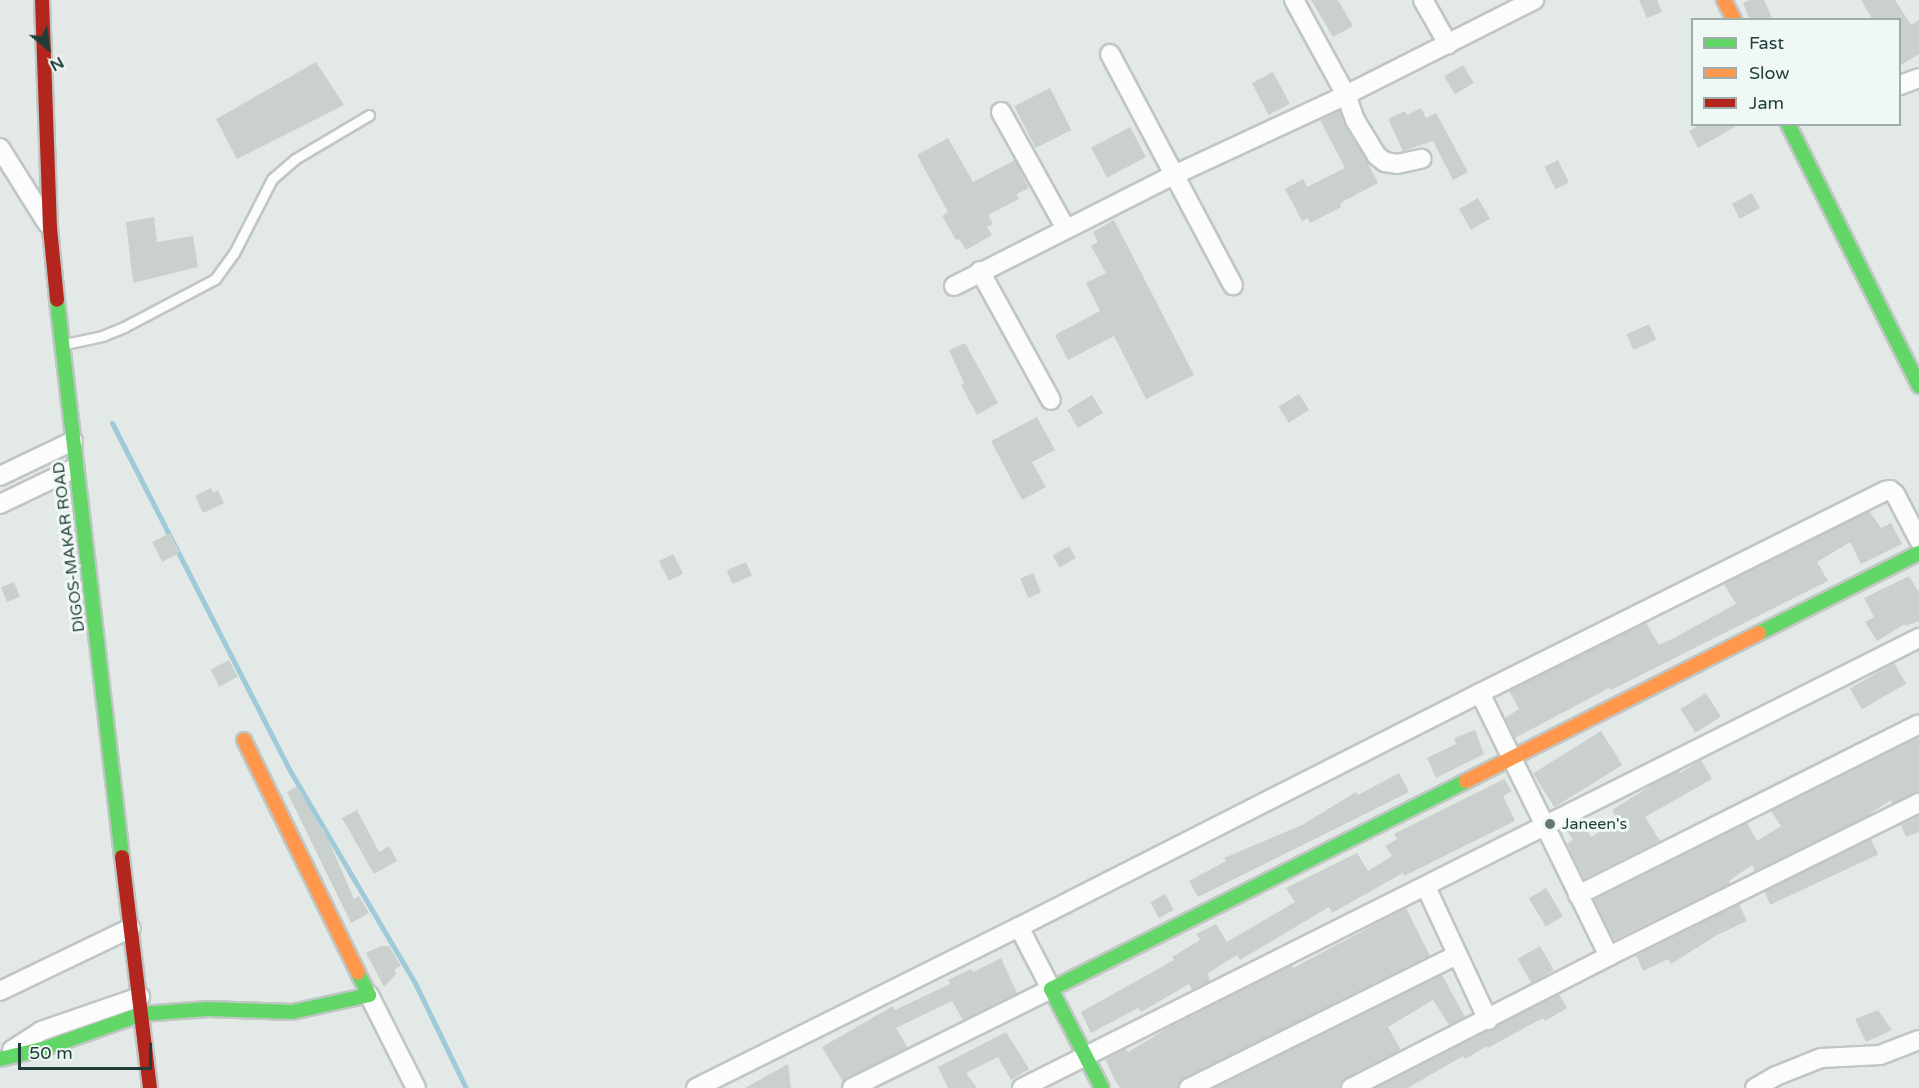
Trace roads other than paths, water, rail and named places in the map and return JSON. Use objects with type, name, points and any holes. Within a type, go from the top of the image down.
[{"type":"street","name":"DIGOS-MAKAR ROAD","points":[[42,0],[50,228],[75,468],[150,1088]]},
{"type":"street","points":[[1294,0],[1346,95],[1355,120],[1377,156],[1385,162],[1397,164],[1421,159]]},
{"type":"street","points":[[1423,0],[1448,44]]},
{"type":"street","points":[[954,286],[1174,175],[1346,95],[1533,0]]},
{"type":"street","points":[[1724,0],[1733,18]]},
{"type":"street","points":[[1110,54],[1233,285]]},
{"type":"street","points":[[1901,84],[1919,78]]},
{"type":"street","points":[[1001,112],[1066,229]]},
{"type":"street","points":[[1796,127],[1919,386]]},
{"type":"street","points":[[0,148],[50,228]]},
{"type":"street","points":[[980,271],[1051,400]]},
{"type":"street","points":[[0,476],[73,441]]},
{"type":"street","points":[[0,504],[75,468]]},
{"type":"street","points":[[696,1088],[1886,491],[1892,491],[1895,494],[1919,540]]},
{"type":"street","points":[[852,1088],[1919,553]]},
{"type":"street","points":[[1022,1088],[1919,638]]},
{"type":"street","points":[[1480,693],[1609,956]]},
{"type":"street","points":[[1578,895],[1919,724]]},
{"type":"street","points":[[244,740],[416,1088]]},
{"type":"street","points":[[1351,1088],[1488,1020],[1609,956],[1919,803]]},
{"type":"street","points":[[1426,887],[1488,1020]]},
{"type":"street","points":[[1019,927],[1102,1088]]},
{"type":"street","points":[[0,992],[131,928]]},
{"type":"street","points":[[1189,1088],[1457,955]]},
{"type":"street","points":[[0,1058],[41,1031],[64,1032],[141,1006],[292,1012],[369,995]]},
{"type":"street","points":[[1755,1088],[1776,1076],[1821,1058],[1880,1055],[1919,1040]]},
{"type":"lane","points":[[63,344],[102,336],[124,327],[216,279],[234,253],[272,179],[295,159],[369,115]]},
{"type":"waterway","points":[[112,423],[289,769],[415,983],[466,1088]]},
{"type":"place","name":"Janeen's","points":[[1550,824]]}]
